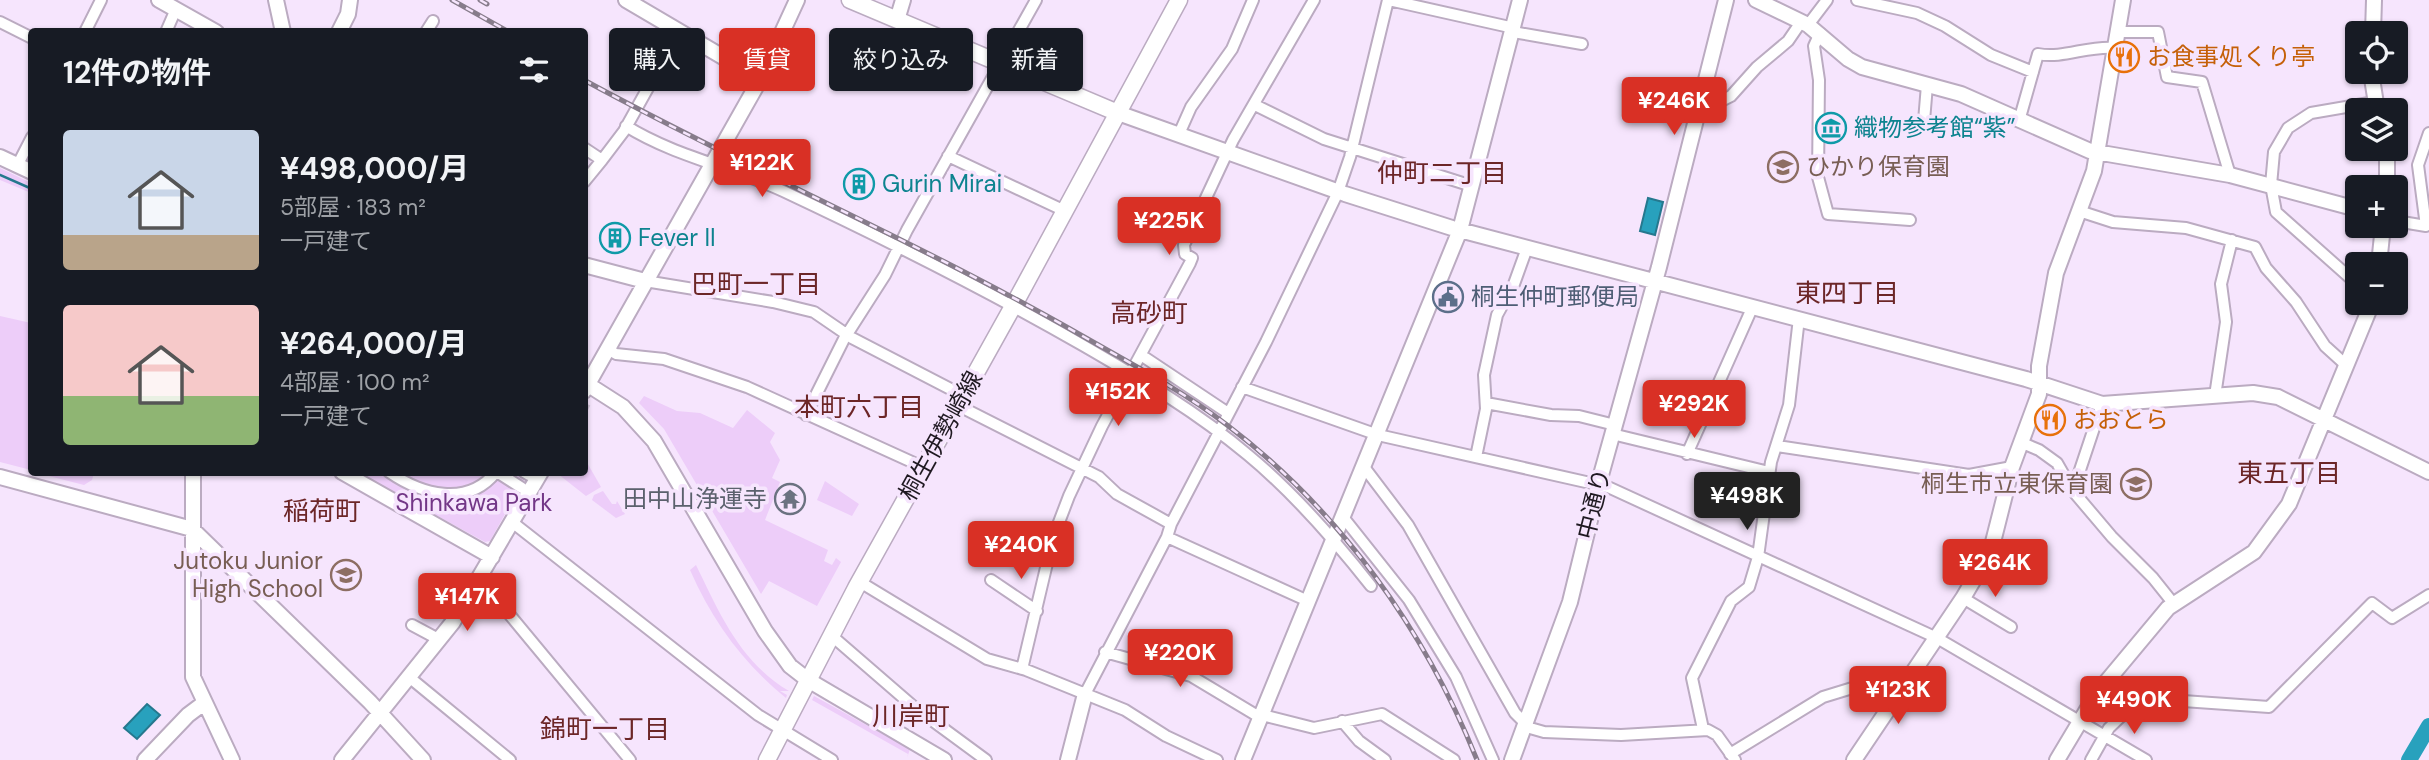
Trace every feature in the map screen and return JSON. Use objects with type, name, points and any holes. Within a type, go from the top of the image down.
[{"type":"main road","points":[[850,0],[987,58]]},
{"type":"main road","name":"桐生伊勢崎線","points":[[767,760],[860,582],[1014,306],[1179,0]]},
{"type":"main road","points":[[1065,91],[1118,113]]},
{"type":"street","points":[[87,28],[101,0]]},
{"type":"street","points":[[159,0],[178,5],[210,28]]},
{"type":"street","points":[[276,0],[282,28]]},
{"type":"street","points":[[342,28],[351,0]]},
{"type":"street","points":[[626,0],[672,28]]},
{"type":"street","points":[[784,28],[797,0]]},
{"type":"street","points":[[897,20],[903,0]]},
{"type":"street","points":[[1021,28],[1036,0]]},
{"type":"street","points":[[1179,134],[1191,107],[1232,49],[1252,0]]},
{"type":"street","points":[[1022,669],[1053,538],[1081,467],[1190,263],[1192,258],[1185,254],[1184,244],[1228,151],[1314,0]]},
{"type":"street","points":[[1068,760],[1085,695],[1105,652],[1167,537],[1171,524],[1338,192],[1352,148],[1388,0],[1582,44]]},
{"type":"street","points":[[1243,760],[1460,230],[1520,0]]},
{"type":"street","name":"中通り","points":[[1512,760],[1570,602],[1726,0]]},
{"type":"street","points":[[1756,0],[1810,27],[1848,59],[1863,67],[1972,98],[2098,154],[2230,175],[2345,206]]},
{"type":"street","points":[[1700,102],[1716,104],[1731,96],[1757,67],[1810,27],[1827,0]]},
{"type":"street","points":[[1857,0],[1917,13],[1945,26],[1991,55],[2033,72]]},
{"type":"street","points":[[1854,760],[1937,638],[1991,550],[2012,467],[2039,394],[2055,276],[2098,154],[2123,0]]},
{"type":"street","points":[[2373,21],[2374,0]]},
{"type":"street","points":[[168,28],[178,5]]},
{"type":"street","points":[[429,28],[433,21]]},
{"type":"street","points":[[0,22],[28,36]]},
{"type":"street","points":[[1810,27],[1819,80],[1818,177],[1828,214],[1910,220]]},
{"type":"street","points":[[2119,32],[2158,32],[2167,77],[2202,82],[2230,175]]},
{"type":"street","points":[[2019,121],[2038,54],[2056,57],[2076,50],[2116,48]]},
{"type":"street","points":[[1924,121],[1927,85]]},
{"type":"street","points":[[806,415],[987,88]]},
{"type":"street","points":[[588,177],[626,126],[646,91]]},
{"type":"street","points":[[588,382],[754,91]]},
{"type":"street","points":[[1255,105],[1311,134],[1472,186]]},
{"type":"street","points":[[2345,109],[2311,113],[2298,120],[2276,145],[2271,185],[2279,215],[2345,273]]},
{"type":"street","points":[[1118,113],[1338,192],[1460,230],[2039,383],[2102,404],[2266,394],[2323,418],[2429,472]]},
{"type":"street","points":[[626,126],[782,191],[898,247],[1014,306],[1131,373],[1219,432],[1264,469],[1334,539],[1371,586]]},
{"type":"street","points":[[2408,223],[2426,226],[2418,164],[2429,133]]},
{"type":"street","points":[[17,166],[28,145]]},
{"type":"street","points":[[588,151],[602,160]]},
{"type":"street","points":[[948,156],[1065,211]]},
{"type":"street","points":[[0,157],[28,170]]},
{"type":"street","points":[[2079,211],[2113,222],[2186,228],[2258,250],[2266,268],[2295,302],[2325,346],[2346,365]]},
{"type":"street","points":[[2215,396],[2226,322],[2221,284],[2232,240]]},
{"type":"street","points":[[1476,457],[1486,403],[1484,375],[1497,314],[1514,284],[1527,248]]},
{"type":"street","points":[[588,266],[645,281],[785,304],[814,312],[961,401],[1099,477],[1117,494],[1171,524]]},
{"type":"street","points":[[1687,454],[1753,306]]},
{"type":"street","points":[[2057,760],[2097,693],[2173,603],[2254,552],[2289,504],[2367,315]]},
{"type":"street","points":[[1703,729],[1694,673],[1731,601],[1749,587],[1759,557],[1769,472],[1789,405],[1799,318]]},
{"type":"street","points":[[607,349],[616,354],[664,359],[721,377],[923,467]]},
{"type":"street","points":[[1141,355],[1228,413]]},
{"type":"street","points":[[588,387],[623,407],[654,441],[770,639],[790,666],[808,680],[944,760]]},
{"type":"street","points":[[1242,387],[1378,435],[1599,484],[1937,638],[2146,760]]},
{"type":"street","points":[[1486,403],[1550,415],[1578,416],[1687,454],[1769,472]]},
{"type":"street","points":[[2073,491],[2102,404]]},
{"type":"street","points":[[2020,442],[2039,450],[2057,463],[2073,491],[2173,603]]},
{"type":"street","points":[[1777,446],[1969,475],[2012,467]]},
{"type":"street","points":[[1364,467],[1408,525],[1515,713],[1525,725],[1544,732],[1621,735],[1703,729],[1717,735],[1732,757],[1823,697],[1898,674],[1913,674]]},
{"type":"street","points":[[193,476],[193,677],[232,760]]},
{"type":"street","points":[[349,476],[492,557]]},
{"type":"street","points":[[395,476],[418,490],[447,495],[475,489],[491,476]]},
{"type":"street","points":[[502,476],[522,488]]},
{"type":"street","points":[[342,760],[440,640],[512,522],[530,476]]},
{"type":"street","points":[[0,477],[192,529],[379,712],[423,760]]},
{"type":"street","points":[[1343,517],[1381,561],[1437,645],[1456,677],[1493,760]]},
{"type":"street","points":[[512,522],[746,706],[832,760]]},
{"type":"street","points":[[1167,537],[1308,601]]},
{"type":"street","points":[[991,580],[1037,611]]},
{"type":"street","points":[[478,581],[490,591],[630,760]]},
{"type":"street","points":[[860,582],[996,663],[1022,669],[1131,712],[1166,736],[1217,760]]},
{"type":"street","points":[[2091,760],[2104,735],[2145,696],[2269,707],[2372,603],[2392,618],[2429,595]]},
{"type":"street","points":[[1963,598],[2011,627]]},
{"type":"street","points":[[412,625],[440,640]]},
{"type":"street","points":[[832,636],[914,707],[986,760]]},
{"type":"street","points":[[1105,652],[1191,676],[1261,717],[1305,728],[1386,715],[1454,760]]},
{"type":"street","points":[[409,677],[510,760]]},
{"type":"street","points":[[145,760],[188,715],[204,703]]},
{"type":"street","points":[[1342,721],[1359,741],[1385,760]]},
{"type":"green space","points":[[0,168],[28,182],[28,192],[0,180]]},
{"type":"green space","points":[[0,316],[28,322],[28,469],[0,462]]},
{"type":"green space","points":[[644,396],[677,411],[700,413],[733,428],[747,410],[775,433],[770,442],[780,460],[772,478],[780,482],[765,520],[828,550],[824,561],[832,565],[836,558],[841,562],[817,606],[769,581],[761,594],[664,429],[639,403]]},
{"type":"green space","points":[[588,464],[601,487],[586,496],[561,476],[588,476]]},
{"type":"green space","points":[[49,476],[93,476],[84,485]]},
{"type":"green space","name":"Shinkawa Park","points":[[364,476],[526,476],[490,541],[485,542]]},
{"type":"green space","points":[[825,481],[859,504],[852,516],[817,500]]},
{"type":"green space","points":[[603,491],[612,504],[617,501],[625,514],[616,518],[592,500],[594,495]]},
{"type":"green space","points":[[696,565],[733,636],[757,666],[789,691],[780,691],[787,695],[786,698],[756,671],[719,624],[690,570]]},
{"type":"green space","points":[[814,696],[910,749],[907,758],[908,754],[812,700]]},
{"type":"water","points":[[1648,198],[1663,202],[1655,235],[1640,231]]},
{"type":"water","points":[[147,704],[160,715],[137,739],[124,728]]},
{"type":"waterway","points":[[0,175],[28,187]]},
{"type":"waterway","points":[[2409,760],[2429,726]]},
{"type":"railway","points":[[452,0],[502,28]]},
{"type":"railway","points":[[480,0],[487,4]]},
{"type":"railway","points":[[588,82],[1018,300],[1155,377],[1227,425],[1268,458],[1306,495],[1342,534],[1374,576],[1405,619],[1432,665],[1477,760]]},
{"type":"place","name":"お食事処くり亭","points":[[2124,57]]},
{"type":"place","name":"織物参考館“紫”","points":[[1831,128]]},
{"type":"place","name":"ひかり保育園","points":[[1783,167]]},
{"type":"place","name":"Gurin Mirai","points":[[859,184]]},
{"type":"place","name":"Fever II","points":[[615,238]]},
{"type":"place","name":"桐生仲町郵便局","points":[[1448,297]]},
{"type":"place","name":"おおとら","points":[[2050,420]]},
{"type":"place","name":"桐生市立東保育園","points":[[2136,484]]},
{"type":"place","name":"田中山浄運寺","points":[[790,499]]},
{"type":"place","name":"Jutoku Junior High School","points":[[346,575]]},
{"type":"district","name":"仲町二丁目","points":[[1442,173]]},
{"type":"district","name":"巴町一丁目","points":[[756,284]]},
{"type":"district","name":"東四丁目","points":[[1847,293]]},
{"type":"district","name":"高砂町","points":[[1149,313]]},
{"type":"district","name":"本町六丁目","points":[[859,407]]},
{"type":"district","name":"東五丁目","points":[[2289,473]]},
{"type":"district","name":"稲荷町","points":[[322,511]]},
{"type":"district","name":"川岸町","points":[[911,716]]},
{"type":"district","name":"錦町一丁目","points":[[605,729]]}]
